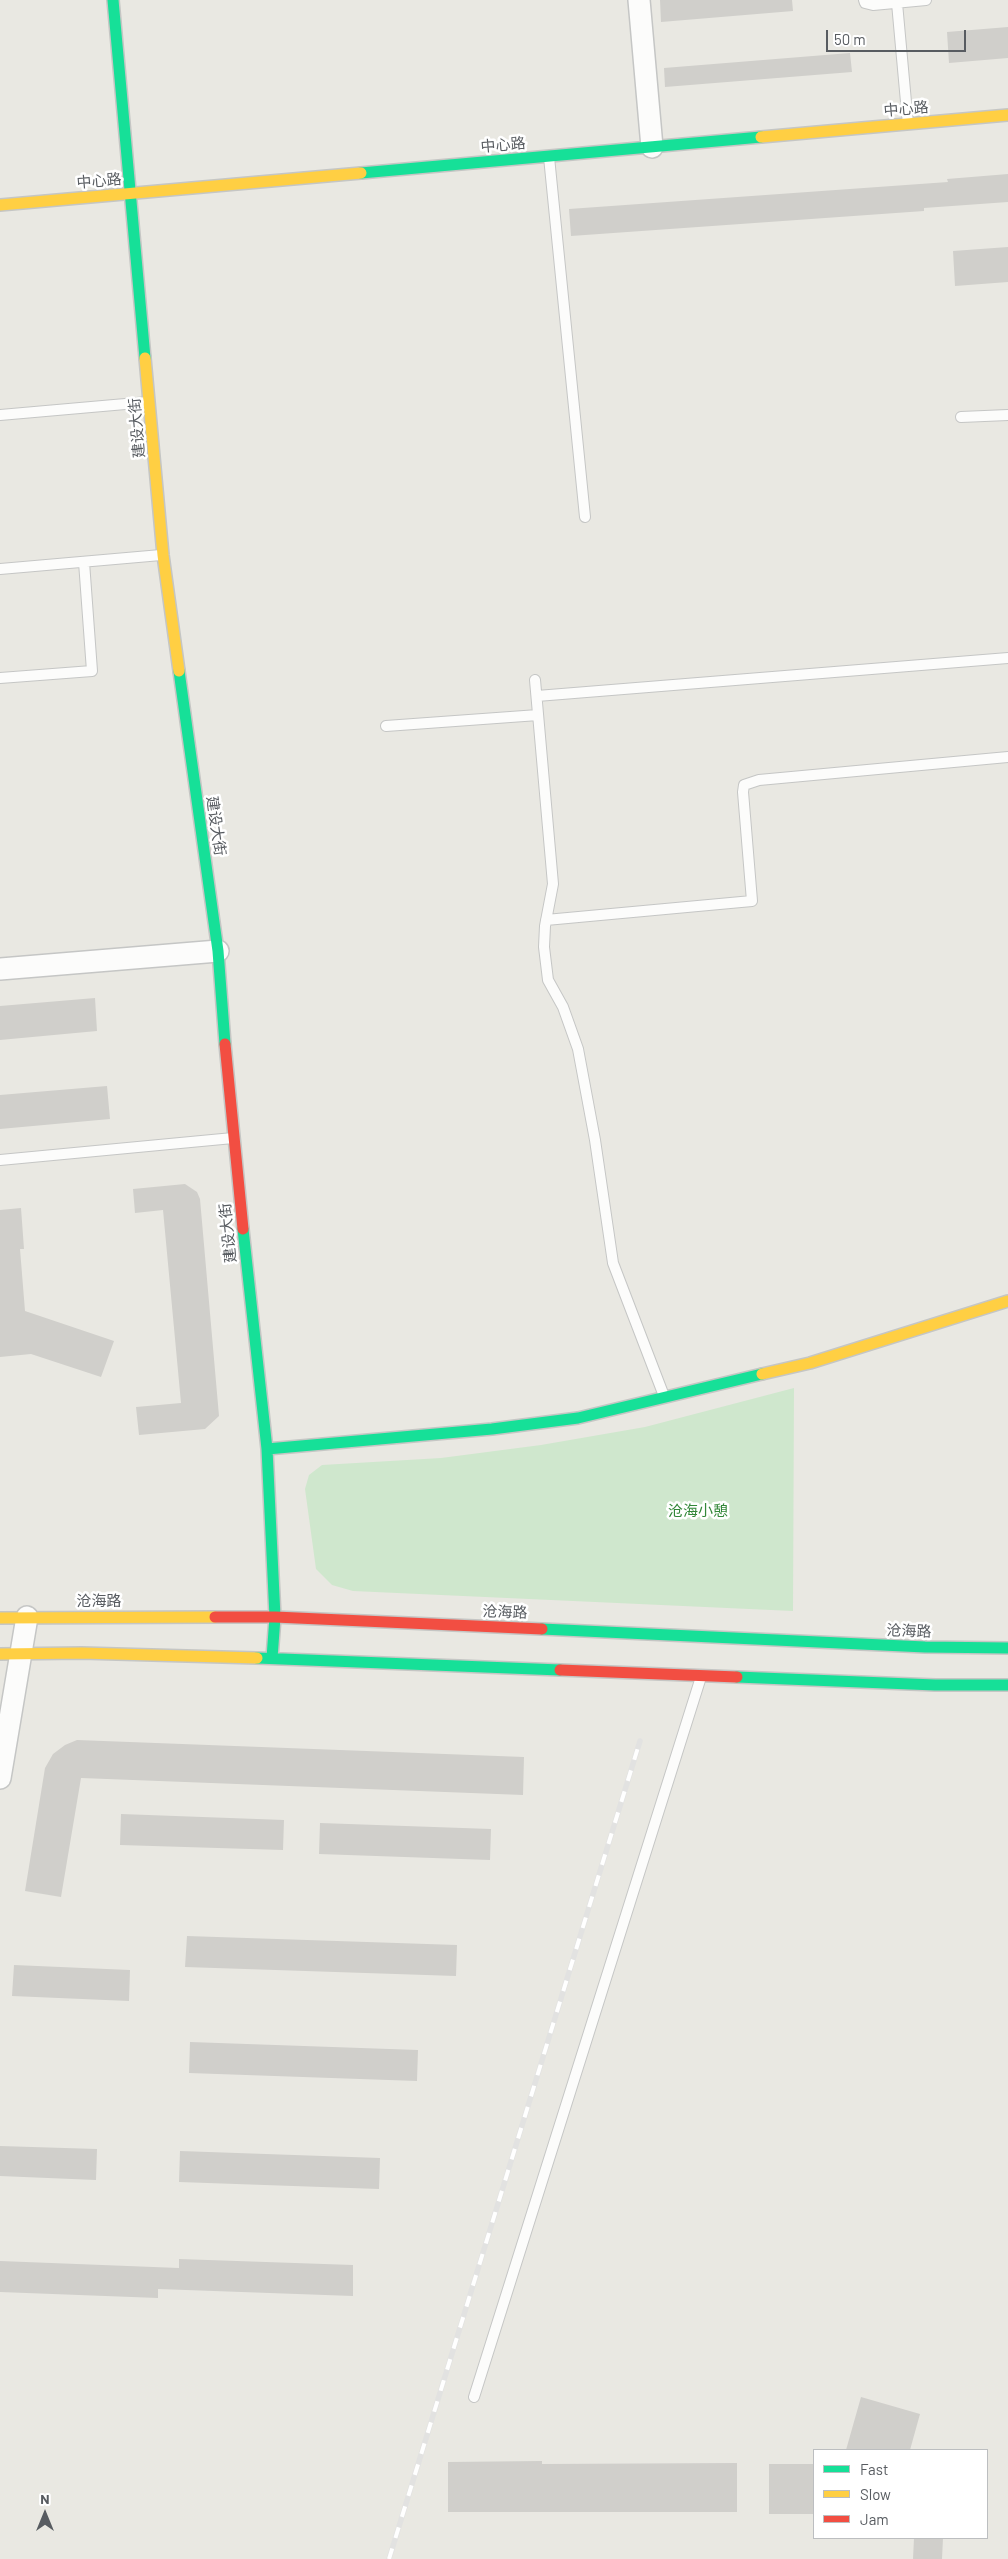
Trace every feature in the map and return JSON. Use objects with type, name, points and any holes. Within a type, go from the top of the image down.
[{"type":"street","name":"建设大街","points":[[113,0],[163,555],[218,951],[233,1138],[267,1449],[275,1617],[272,1658]]},
{"type":"street","points":[[639,0],[652,147]]},
{"type":"street","name":"中心路","points":[[0,205],[1008,116]]},
{"type":"street","points":[[0,969],[218,951]]},
{"type":"street","points":[[267,1449],[578,1418],[665,1399],[810,1363],[1008,1301]]},
{"type":"street","points":[[0,1778],[26,1617]]},
{"type":"street","name":"沧海路","points":[[0,1618],[275,1617],[925,1647],[1008,1648]]},
{"type":"street","points":[[0,1654],[272,1658],[935,1685],[1008,1685]]},
{"type":"lane","points":[[864,0],[865,3],[872,5],[926,0]]},
{"type":"lane","points":[[896,3],[908,124]]},
{"type":"lane","points":[[549,156],[585,517]]},
{"type":"lane","points":[[0,415],[150,402]]},
{"type":"lane","points":[[961,417],[1008,415]]},
{"type":"lane","points":[[0,569],[163,555]]},
{"type":"lane","points":[[0,678],[92,671],[84,562]]},
{"type":"lane","points":[[537,696],[1008,658]]},
{"type":"lane","points":[[536,680],[553,884],[546,920],[544,947],[548,980],[563,1008],[578,1049],[595,1140],[612,1263],[665,1399]]},
{"type":"lane","points":[[386,726],[538,715]]},
{"type":"lane","points":[[546,920],[752,901],[744,785],[759,780],[1008,757]]},
{"type":"lane","points":[[0,1160],[233,1138]]},
{"type":"lane","points":[[474,2397],[701,1676]]},
{"type":"green space","name":"沧海小憩","points":[[794,1388],[793,1611],[353,1591],[332,1585],[316,1569],[305,1489],[309,1475],[322,1465],[441,1458],[541,1445],[645,1427]]},
{"type":"building","points":[[660,0],[792,0],[793,11],[661,22]]},
{"type":"building","points":[[1008,27],[1008,58],[949,63],[947,32]]},
{"type":"building","points":[[850,53],[852,72],[665,87],[664,68]]},
{"type":"building","points":[[1008,174],[1008,202],[924,208],[924,211],[571,236],[569,209],[948,182],[947,179]]},
{"type":"building","points":[[1008,247],[1008,282],[955,286],[953,251]]},
{"type":"building","points":[[95,998],[97,1031],[0,1040],[0,1006]]},
{"type":"building","points":[[107,1086],[110,1119],[0,1129],[0,1095]]},
{"type":"building","points":[[185,1184],[197,1192],[200,1199],[219,1416],[205,1429],[139,1435],[136,1407],[181,1403],[163,1210],[135,1213],[133,1189]]},
{"type":"building","points":[[21,1208],[24,1249],[20,1249],[25,1311],[114,1341],[101,1377],[31,1354],[0,1357],[0,1210]]},
{"type":"building","points":[[77,1740],[524,1757],[523,1795],[81,1778],[61,1897],[25,1891],[45,1768],[53,1754],[65,1745]]},
{"type":"building","points":[[121,1814],[284,1820],[283,1850],[120,1845]]},
{"type":"building","points":[[320,1823],[491,1829],[490,1860],[319,1854]]},
{"type":"building","points":[[187,1936],[457,1945],[456,1976],[185,1967]]},
{"type":"building","points":[[14,1965],[130,1970],[129,2001],[12,1996]]},
{"type":"building","points":[[190,2042],[418,2050],[417,2081],[189,2073]]},
{"type":"building","points":[[0,2146],[97,2149],[96,2180],[0,2176]]},
{"type":"building","points":[[180,2151],[380,2158],[379,2189],[179,2182]]},
{"type":"building","points":[[179,2259],[353,2265],[353,2296],[158,2289],[158,2298],[0,2292],[0,2261],[179,2268]]},
{"type":"building","points":[[861,2397],[920,2414],[910,2449],[846,2449]]},
{"type":"building","points":[[542,2461],[542,2464],[737,2463],[737,2512],[448,2512],[448,2462]]},
{"type":"building","points":[[769,2464],[813,2464],[813,2514],[769,2514]]},
{"type":"building","points":[[914,2539],[943,2539],[942,2559],[913,2559]]},
{"type":"railway","points":[[389,2559],[640,1741]]},
{"type":"traffic: fast","points":[[113,0],[145,358]]},
{"type":"traffic: fast","points":[[361,173],[761,137]]},
{"type":"traffic: fast","points":[[179,671],[218,951],[225,1044]]},
{"type":"traffic: fast","points":[[243,1229],[267,1449],[275,1617],[272,1658]]},
{"type":"traffic: fast","points":[[267,1449],[492,1429],[578,1418],[762,1374]]},
{"type":"traffic: fast","points":[[542,1629],[925,1647],[1008,1648]]},
{"type":"traffic: fast","points":[[257,1658],[560,1670]]},
{"type":"traffic: fast","points":[[737,1677],[935,1685],[1008,1685]]},
{"type":"traffic: slow","points":[[761,137],[1008,115]]},
{"type":"traffic: slow","points":[[0,205],[361,173]]},
{"type":"traffic: slow","points":[[145,358],[163,555],[179,671]]},
{"type":"traffic: slow","points":[[762,1374],[810,1363],[1008,1301]]},
{"type":"traffic: slow","points":[[0,1618],[215,1617]]},
{"type":"traffic: slow","points":[[0,1654],[82,1653],[257,1658]]},
{"type":"traffic: jam","points":[[225,1044],[243,1229]]},
{"type":"traffic: jam","points":[[215,1617],[275,1617],[542,1629]]},
{"type":"traffic: jam","points":[[560,1670],[737,1677]]}]
